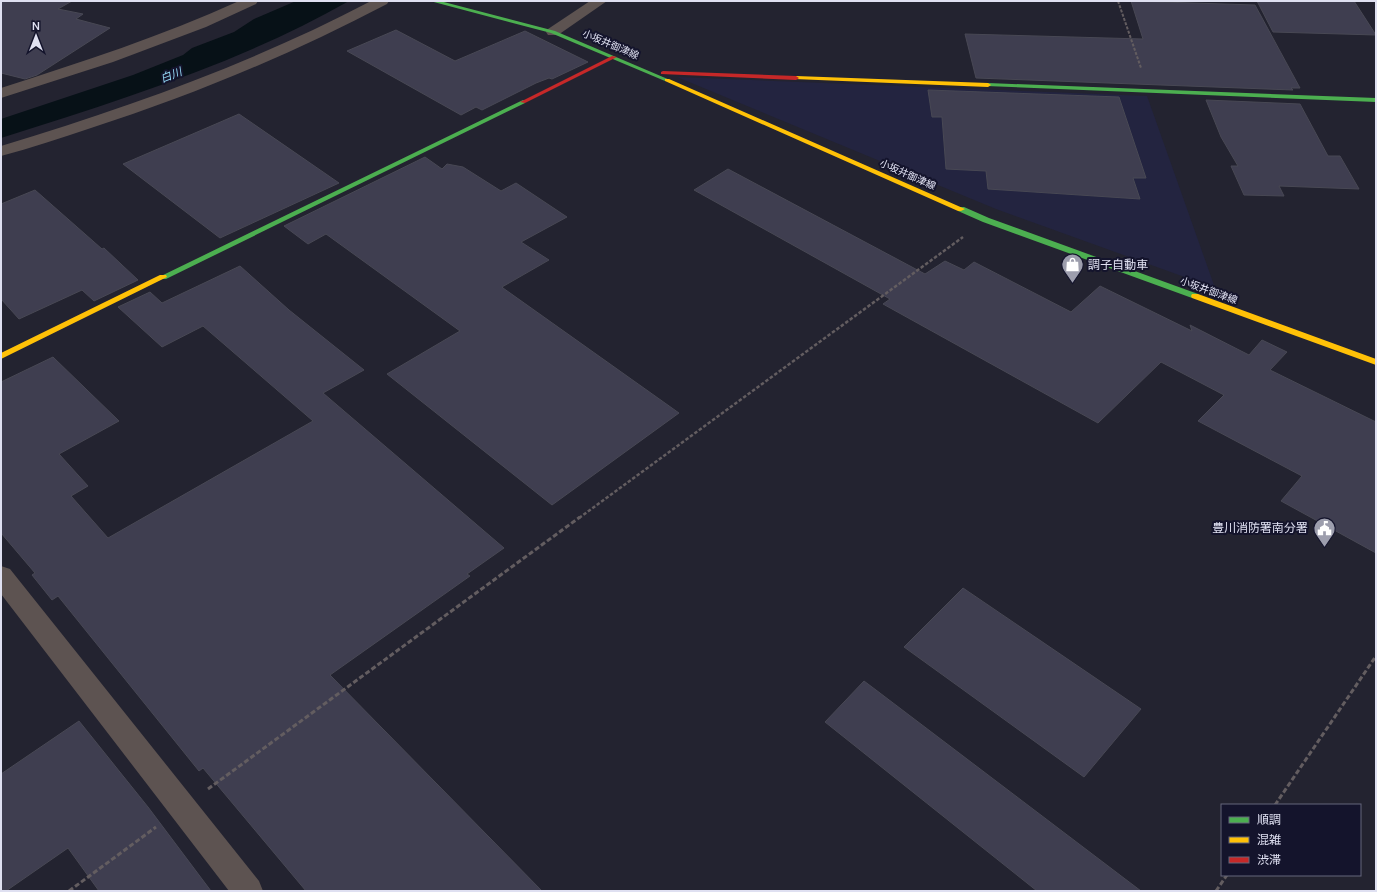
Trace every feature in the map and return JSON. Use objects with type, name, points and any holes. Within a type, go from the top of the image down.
[{"type":"street","points":[[1,93],[108,59],[201,24],[251,1]]},
{"type":"street","points":[[1,151],[85,126],[189,90],[280,51],[382,1]]},
{"type":"street","name":"小坂井御津線","points":[[433,1],[553,32],[614,57],[986,220],[1376,362]]},
{"type":"street","points":[[553,32],[600,1]]},
{"type":"street","points":[[1,356],[614,57]]},
{"type":"street","points":[[649,73],[1150,93],[1376,100]]},
{"type":"street","points":[[1,576],[248,891]]},
{"type":"path","points":[[1118,1],[1150,93]]},
{"type":"path","points":[[69,891],[986,220]]},
{"type":"path","points":[[1276,804],[1376,656]]},
{"type":"path","points":[[1216,891],[1226,876]]},
{"type":"shaded area","points":[[677,77],[1147,96],[1215,288],[996,209]]},
{"type":"water","name":"白川","points":[[296,1],[349,1],[308,23],[222,62],[135,94],[1,138],[1,119],[133,75],[183,55],[192,48],[234,32],[254,19]]},
{"type":"building","points":[[1,1],[72,1],[58,9],[83,14],[76,19],[110,28],[37,75],[25,79],[1,73]]},
{"type":"building","points":[[1131,1],[1255,5],[1300,88],[1291,88],[1293,90],[976,78],[965,34],[1143,39]]},
{"type":"building","points":[[1257,1],[1354,1],[1376,35],[1273,32]]},
{"type":"building","points":[[396,30],[455,61],[525,31],[588,62],[552,79],[549,78],[536,83],[482,110],[476,107],[461,115],[347,51]]},
{"type":"building","points":[[928,90],[1119,97],[1146,178],[1133,178],[1140,199],[988,189],[986,171],[946,169],[942,117],[932,117]]},
{"type":"building","points":[[1206,100],[1300,104],[1328,156],[1340,156],[1359,189],[1279,186],[1284,196],[1244,195],[1231,166],[1238,166],[1221,137]]},
{"type":"building","points":[[239,114],[339,183],[220,238],[123,164]]},
{"type":"building","points":[[425,157],[442,169],[447,164],[463,167],[501,191],[516,183],[567,217],[521,242],[549,260],[502,287],[679,413],[552,505],[387,374],[460,331],[326,234],[308,244],[284,226]]},
{"type":"building","points":[[728,169],[925,274],[945,261],[964,270],[974,262],[1071,312],[1100,286],[1192,331],[1190,325],[1249,355],[1262,340],[1287,352],[1270,370],[1376,422],[1376,553],[1281,501],[1302,476],[1198,421],[1224,395],[1161,362],[1098,423],[883,304],[890,299],[694,190]]},
{"type":"building","points":[[35,190],[102,249],[104,248],[138,280],[94,301],[82,290],[19,319],[1,299],[1,204]]},
{"type":"building","points":[[240,266],[289,310],[364,370],[323,393],[504,548],[467,574],[470,576],[330,675],[542,891],[306,891],[203,768],[199,771],[58,596],[52,600],[32,575],[35,573],[1,533],[1,382],[53,357],[119,421],[59,454],[88,486],[71,496],[108,538],[313,421],[203,326],[162,347],[118,307],[150,292],[162,303]]},
{"type":"building","points":[[963,588],[1141,709],[1084,777],[904,647]]},
{"type":"building","points":[[864,681],[1141,891],[1037,891],[825,722]]},
{"type":"building","points":[[79,721],[148,807],[211,891],[99,891],[68,848],[6,891],[1,891],[1,774]]},
{"type":"traffic: fast","points":[[433,1],[553,32],[667,80]]},
{"type":"traffic: fast","points":[[988,85],[1376,100]]},
{"type":"traffic: fast","points":[[163,277],[523,102]]},
{"type":"traffic: fast","points":[[961,209],[986,220],[1195,296]]},
{"type":"traffic: slow","points":[[796,78],[988,85]]},
{"type":"traffic: slow","points":[[667,80],[961,209]]},
{"type":"traffic: slow","points":[[1,356],[163,277]]},
{"type":"traffic: slow","points":[[1195,296],[1376,362]]},
{"type":"traffic: jam","points":[[523,102],[614,57]]},
{"type":"traffic: jam","points":[[663,73],[796,78]]},
{"type":"place","name":"調子自動車","points":[[1072,284]]},
{"type":"place","name":"豊川消防署南分署","points":[[1324,548]]}]
